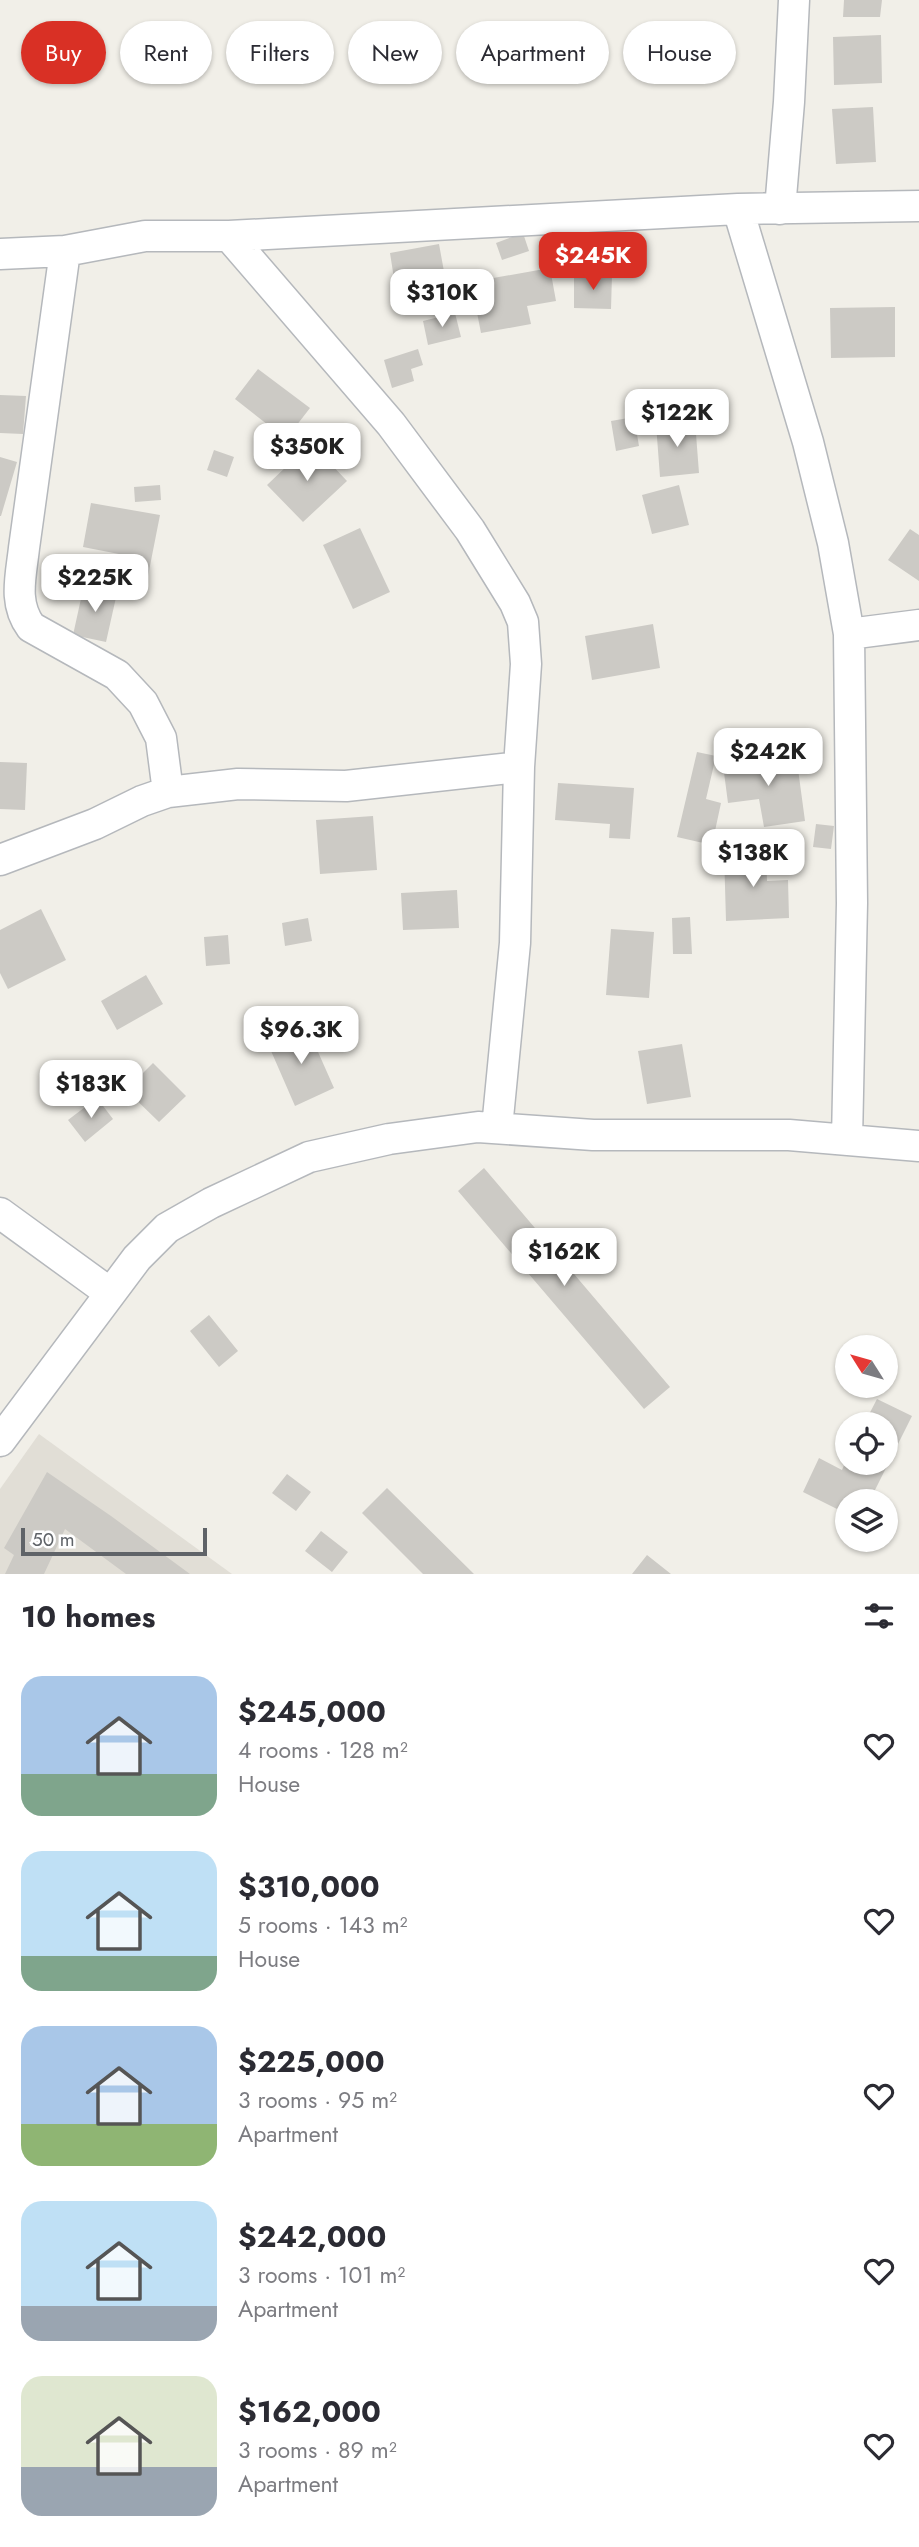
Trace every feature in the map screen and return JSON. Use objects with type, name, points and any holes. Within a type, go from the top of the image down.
[{"type":"street","points":[[780,209],[794,0]]},
{"type":"street","points":[[0,254],[65,251],[145,236],[229,236],[738,209],[919,206]]},
{"type":"street","points":[[738,209],[808,442],[833,543],[849,634],[852,903],[847,1140]]},
{"type":"street","points":[[229,236],[391,424],[470,530],[515,603],[523,622],[526,664],[519,767],[515,943],[497,1128]]},
{"type":"street","points":[[65,251],[19,597],[11,615],[117,675],[144,704],[161,738],[168,792]]},
{"type":"street","points":[[849,634],[919,625]]},
{"type":"street","points":[[0,860],[168,792],[239,784],[346,786],[519,767]]},
{"type":"street","points":[[0,1441],[137,1258],[167,1228],[211,1203],[309,1157],[389,1139],[478,1126],[593,1135],[789,1135],[919,1146]]},
{"type":"street","points":[[0,1213],[110,1293]]},
{"type":"shaded area","points":[[39,1434],[232,1574],[0,1574],[0,1489]]},
{"type":"building","points":[[844,0],[882,0],[880,17],[843,17]]},
{"type":"building","points":[[881,35],[882,83],[834,85],[833,37]]},
{"type":"building","points":[[873,107],[876,162],[836,164],[832,109]]},
{"type":"building","points":[[523,233],[529,251],[502,260],[496,243]]},
{"type":"building","points":[[439,244],[445,277],[395,285],[390,253]]},
{"type":"building","points":[[550,268],[556,301],[527,306],[531,324],[481,333],[471,282]]},
{"type":"building","points":[[574,275],[612,275],[611,309],[574,308]]},
{"type":"building","points":[[895,307],[895,357],[831,358],[830,308]]},
{"type":"building","points":[[455,313],[461,337],[428,345],[423,321]]},
{"type":"building","points":[[418,349],[423,365],[411,369],[414,381],[392,388],[384,360]]},
{"type":"building","points":[[258,369],[310,408],[286,439],[235,399]]},
{"type":"building","points":[[0,395],[26,396],[23,434],[0,433]]},
{"type":"building","points":[[634,417],[639,446],[616,451],[611,421]]},
{"type":"building","points":[[695,421],[699,473],[660,477],[656,424]]},
{"type":"building","points":[[311,443],[347,481],[303,522],[267,485]]},
{"type":"building","points":[[214,450],[234,457],[227,477],[207,470]]},
{"type":"building","points":[[0,457],[17,462],[1,516],[0,516]]},
{"type":"building","points":[[160,485],[161,500],[135,502],[134,487]]},
{"type":"building","points":[[679,485],[689,525],[652,534],[642,495]]},
{"type":"building","points":[[91,503],[160,515],[147,581],[120,576],[124,555],[83,547]]},
{"type":"building","points":[[360,528],[390,592],[353,609],[323,545]]},
{"type":"building","points":[[910,529],[919,535],[919,581],[888,560]]},
{"type":"building","points":[[84,585],[117,593],[106,642],[73,635]]},
{"type":"building","points":[[653,624],[660,668],[592,680],[585,636]]},
{"type":"building","points":[[697,752],[716,756],[706,799],[721,803],[712,845],[677,837]]},
{"type":"building","points":[[796,754],[805,821],[764,827],[759,799],[728,803],[723,765]]},
{"type":"building","points":[[0,762],[27,763],[25,810],[0,809]]},
{"type":"building","points":[[558,783],[634,788],[630,839],[609,838],[610,824],[555,820]]},
{"type":"building","points":[[373,816],[377,870],[320,874],[316,820]]},
{"type":"building","points":[[816,824],[834,826],[831,849],[813,847]]},
{"type":"building","points":[[766,850],[767,881],[788,880],[789,918],[726,921],[724,852]]},
{"type":"building","points":[[457,890],[459,928],[403,930],[401,893]]},
{"type":"building","points":[[41,909],[66,960],[8,989],[0,973],[0,930]]},
{"type":"building","points":[[690,917],[692,954],[673,954],[672,918]]},
{"type":"building","points":[[308,918],[312,941],[285,946],[282,923]]},
{"type":"building","points":[[611,929],[654,932],[649,998],[606,995]]},
{"type":"building","points":[[228,935],[230,964],[206,966],[204,937]]},
{"type":"building","points":[[146,975],[163,1004],[117,1030],[101,1001]]},
{"type":"building","points":[[307,1027],[334,1088],[295,1106],[268,1044]]},
{"type":"building","points":[[682,1044],[691,1097],[647,1104],[638,1051]]},
{"type":"building","points":[[153,1063],[186,1096],[159,1122],[126,1090]]},
{"type":"building","points":[[97,1098],[113,1119],[85,1142],[68,1120]]},
{"type":"building","points":[[484,1168],[670,1387],[644,1409],[458,1191]]},
{"type":"building","points":[[209,1315],[238,1351],[219,1367],[190,1331]]},
{"type":"building","points":[[877,1399],[912,1416],[898,1444],[898,1412],[870,1412]]},
{"type":"building","points":[[819,1458],[835,1466],[835,1475],[882,1475],[876,1489],[835,1489],[835,1508],[803,1492]]},
{"type":"building","points":[[47,1472],[190,1574],[126,1574],[65,1529],[44,1574],[5,1574],[14,1555],[4,1548]]},
{"type":"building","points":[[287,1474],[311,1492],[296,1511],[272,1493]]},
{"type":"building","points":[[387,1488],[474,1574],[423,1574],[362,1513]]},
{"type":"building","points":[[321,1531],[348,1552],[332,1572],[305,1551]]},
{"type":"building","points":[[647,1555],[671,1574],[632,1574]]}]
